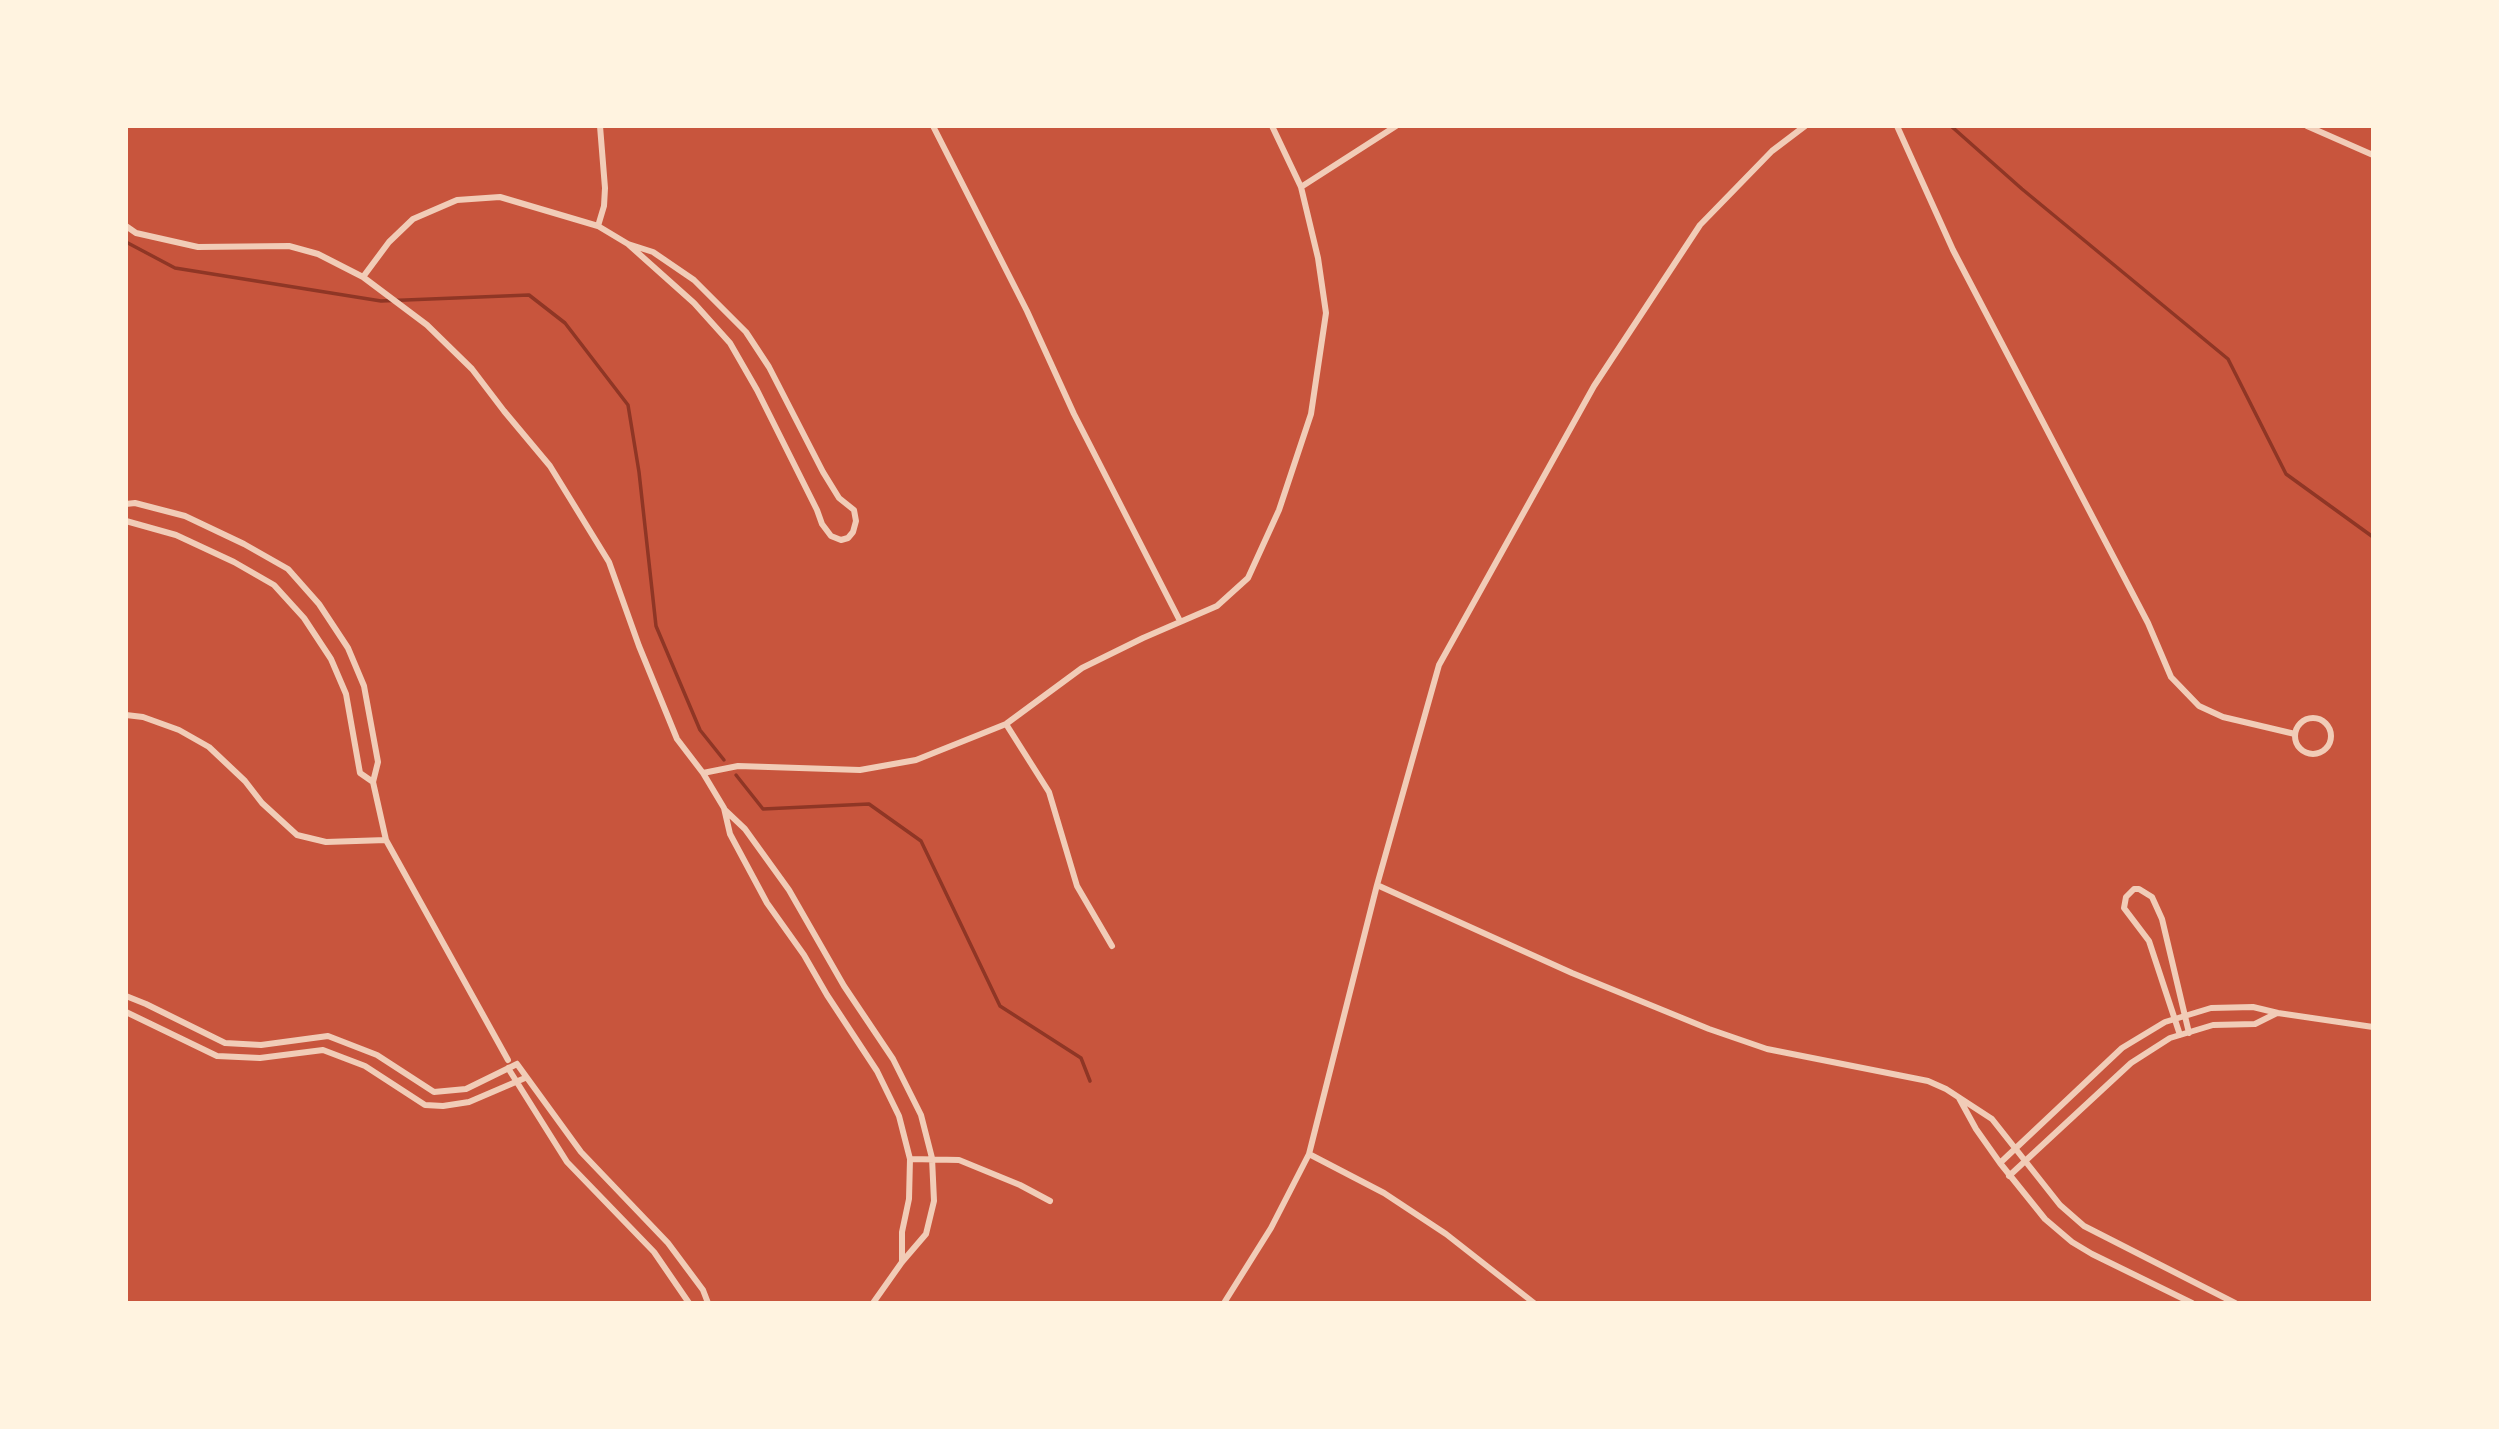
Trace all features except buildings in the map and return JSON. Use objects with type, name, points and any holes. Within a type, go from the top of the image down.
[{"type":"street","points":[[598,226],[604,206],[605,188],[600,126]]},
{"type":"street","points":[[933,126],[1027,311],[1074,414],[1181,621]]},
{"type":"street","points":[[703,774],[738,766],[860,770],[916,760],[1006,724],[1082,668],[1217,606],[1248,578],[1279,510],[1311,414],[1326,313],[1318,258],[1301,187],[1272,126]]},
{"type":"street","points":[[1301,187],[1396,126]]},
{"type":"street","points":[[1224,1303],[1271,1228],[1309,1154],[1377,885],[1439,665],[1594,386],[1700,225],[1772,151],[1805,126]]},
{"type":"street","points":[[1896,126],[1953,250],[2148,623],[2171,677],[2199,706],[2223,717],[2295,734]]},
{"type":"street","points":[[2307,126],[2373,155]]},
{"type":"street","points":[[363,277],[389,242],[413,219],[457,200],[500,197],[598,226],[628,244],[694,303],[730,343],[822,524],[831,536],[841,540],[848,538],[856,521],[854,510],[839,498],[823,472],[769,367],[746,332],[685,274],[653,252],[628,244]]},
{"type":"street","points":[[126,226],[136,233],[198,247],[289,246],[318,254],[363,277],[427,325],[472,369],[551,466],[609,562],[639,646],[677,739],[703,774],[723,808],[730,834],[767,903],[804,955],[877,1071],[899,1116],[910,1159],[909,1199],[902,1232],[902,1262]]},
{"type":"street","points":[[126,504],[135,503],[185,516],[244,544],[288,569],[319,604],[348,648],[364,686],[378,762],[373,782],[386,839],[508,1060],[508,1070],[567,1162],[654,1252],[689,1303]]},
{"type":"street","points":[[126,521],[176,535],[234,562],[274,585],[304,618],[331,659],[346,694],[360,773],[373,782]]},
{"type":"street","points":[[126,715],[143,717],[179,730],[209,747],[245,781],[262,803],[297,835],[326,842],[386,839]]},
{"type":"street","points":[[2316,719],[2329,728],[2330,740],[2321,752],[2308,753],[2298,746],[2295,734],[2304,721],[2316,719]]},
{"type":"street","points":[[1006,724],[1049,792],[1077,886],[1112,946]]},
{"type":"street","points":[[723,808],[745,829],[789,890],[844,986],[893,1059],[920,1115],[932,1158],[934,1201],[926,1234],[873,1303]]},
{"type":"street","points":[[1377,885],[1572,973],[1709,1029],[1767,1049],[1928,1081],[1946,1088],[1992,1119],[2060,1205],[2084,1226],[2235,1303]]},
{"type":"street","points":[[2180,1035],[2149,941],[2124,908],[2126,897],[2134,888],[2152,897],[2162,919],[2189,1032]]},
{"type":"street","points":[[126,996],[146,1003],[225,1043],[261,1045],[328,1036],[377,1055],[433,1092],[466,1089],[517,1064]]},
{"type":"street","points":[[2000,1163],[2122,1048],[2165,1022],[2211,1008],[2253,1007],[2373,1027]]},
{"type":"street","points":[[126,1012],[217,1056],[260,1058],[323,1050],[365,1066],[425,1105],[443,1106],[468,1102],[526,1078]]},
{"type":"street","points":[[2009,1176],[2131,1063],[2170,1038],[2213,1025],[2255,1024],[2278,1013]]},
{"type":"street","points":[[508,1060],[517,1064],[581,1152],[668,1242],[703,1290],[708,1303]]},
{"type":"street","points":[[1958,1096],[1976,1129],[2009,1176],[2045,1219],[2072,1242],[2192,1303]]},
{"type":"street","points":[[1309,1154],[1395,1199],[1446,1234],[1534,1303]]},
{"type":"street","points":[[910,1159],[959,1160],[1020,1185],[1050,1201]]},
{"type":"street","points":[[619,1217],[636,1209]]},
{"type":"waterway","points":[[1951,126],[2022,189],[2228,359],[2286,474],[2373,537]]},
{"type":"waterway","points":[[126,242],[175,268],[381,301],[529,295],[565,323],[628,405],[639,472],[656,626],[700,730],[724,760]]},
{"type":"waterway","points":[[736,775],[763,809],[869,804],[921,841],[1000,1006],[1081,1058],[1090,1081]]}]
